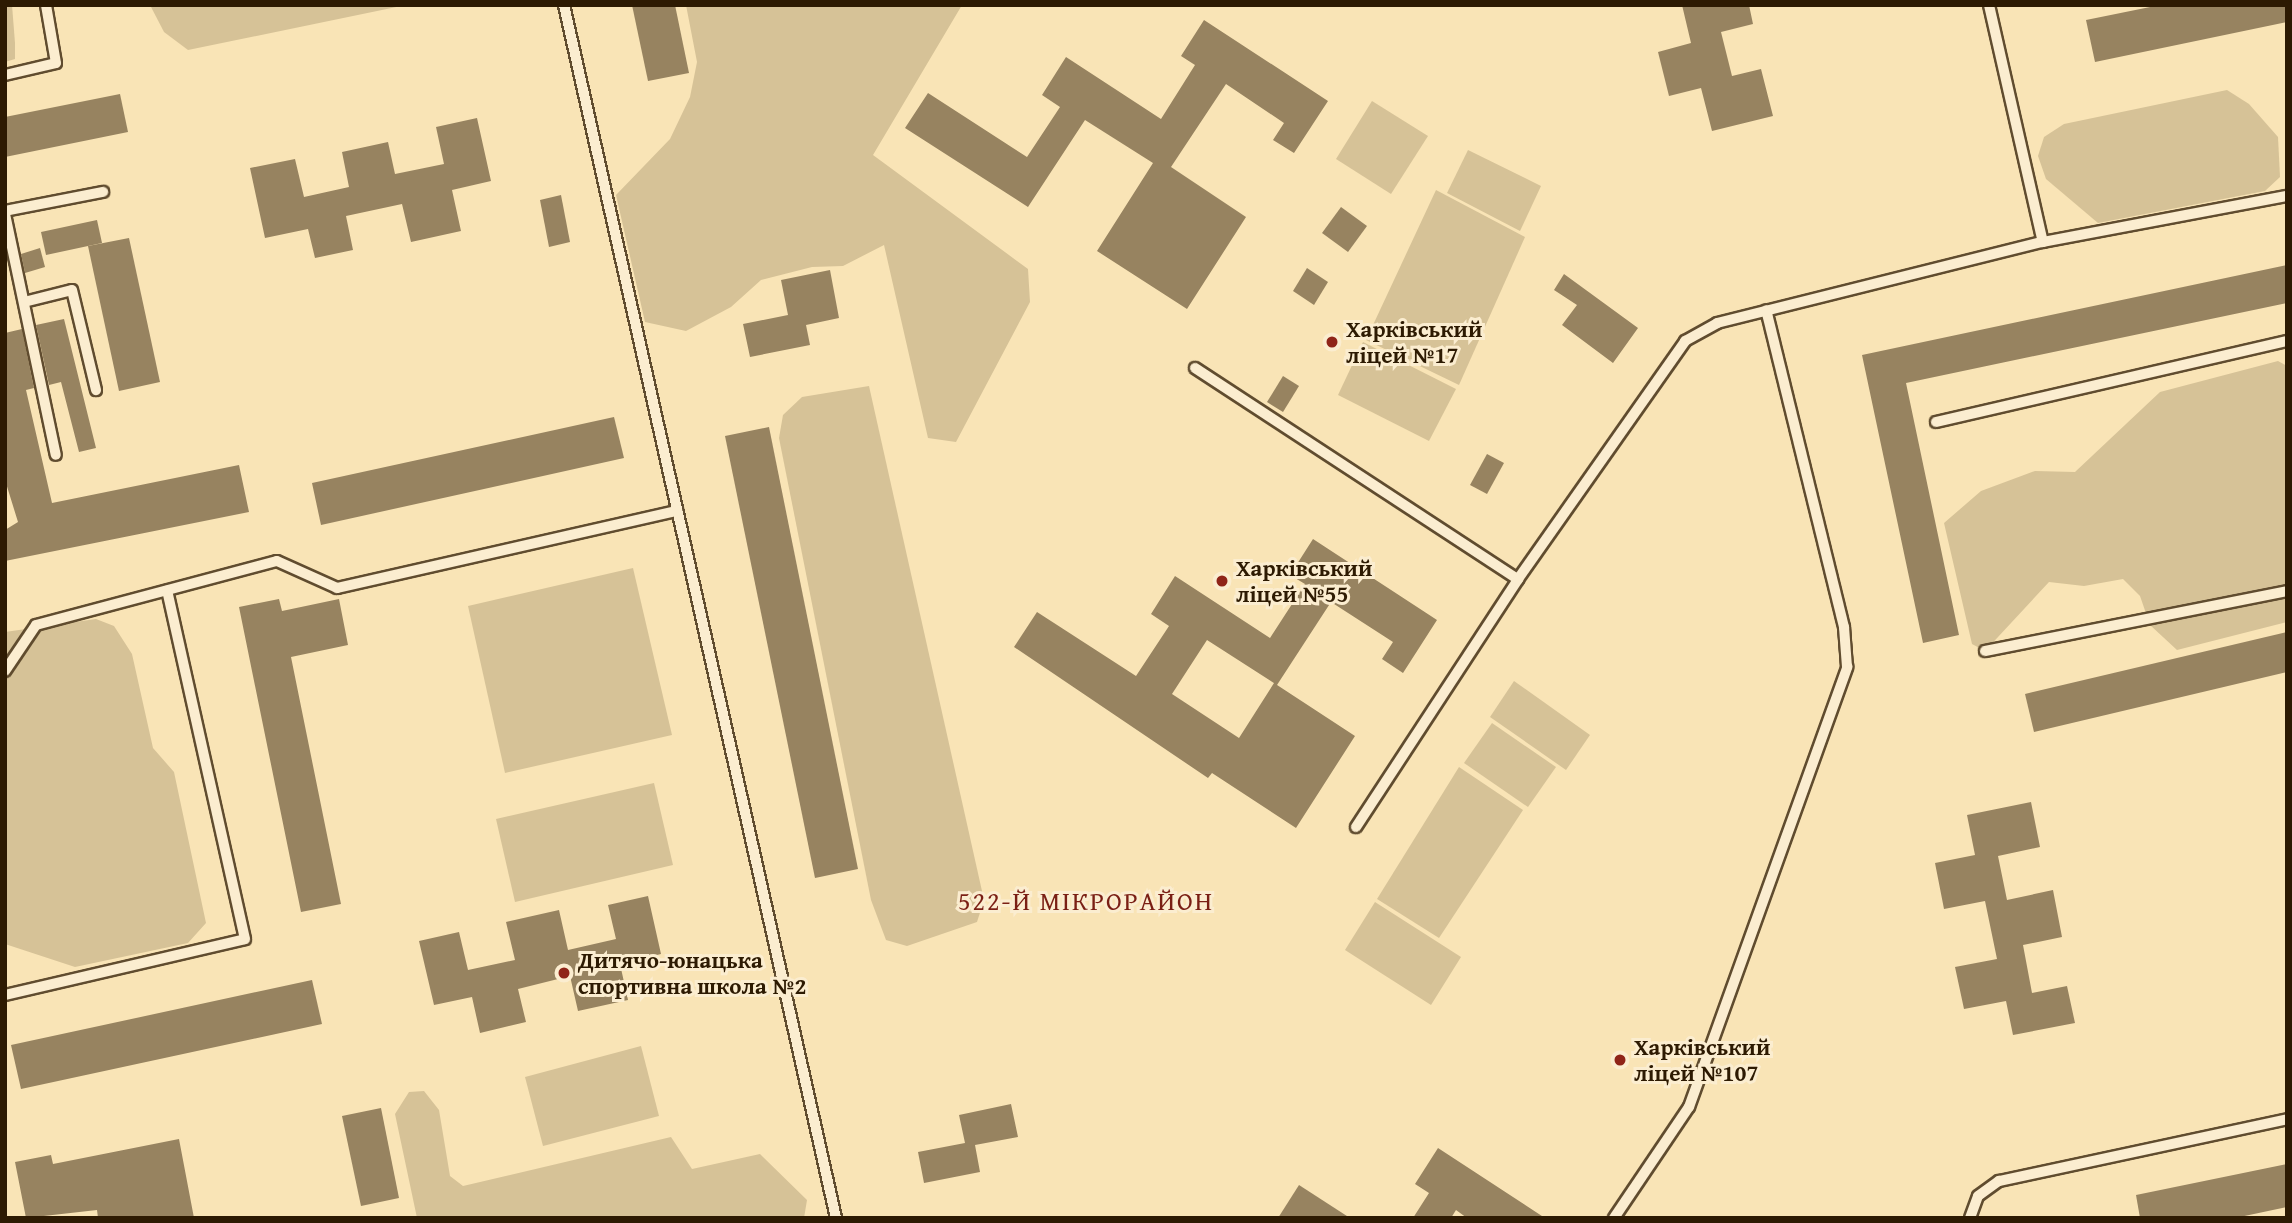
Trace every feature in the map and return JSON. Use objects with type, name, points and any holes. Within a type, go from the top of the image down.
[{"type":"lane","points":[[5,75],[57,64],[46,5]]},
{"type":"lane","points":[[564,5],[836,1218]]},
{"type":"lane","points":[[1989,5],[2043,242]]},
{"type":"lane","points":[[56,455],[5,213],[103,192]]},
{"type":"lane","points":[[1356,827],[1518,579],[1685,341],[1717,323],[2043,242],[2287,196]]},
{"type":"lane","points":[[24,302],[72,290],[96,390]]},
{"type":"lane","points":[[1614,1218],[1689,1107],[1847,667],[1844,627],[1766,310]]},
{"type":"lane","points":[[1936,422],[2287,341]]},
{"type":"lane","points":[[1195,368],[1518,579]]},
{"type":"lane","points":[[5,671],[36,625],[277,561],[337,588],[677,511]]},
{"type":"lane","points":[[5,995],[245,939],[167,591]]},
{"type":"lane","points":[[1985,651],[2287,591]]},
{"type":"lane","points":[[1970,1218],[1978,1196],[1999,1181],[2287,1119]]},
{"type":"shaded area","points":[[5,5],[12,5],[15,59],[5,62]]},
{"type":"shaded area","points":[[150,5],[406,5],[188,50],[164,32]]},
{"type":"shaded area","points":[[686,5],[962,5],[873,155],[1028,269],[1030,302],[956,442],[928,438],[884,245],[843,266],[812,267],[761,280],[731,307],[686,331],[645,322],[616,195],[670,139],[690,97],[697,62]]},
{"type":"shaded area","points":[[2227,90],[2249,104],[2278,137],[2280,177],[2265,191],[2098,223],[2046,179],[2038,156],[2044,137],[2064,124]]},
{"type":"shaded area","points":[[1372,101],[1428,136],[1391,194],[1336,159]]},
{"type":"shaded area","points":[[1468,150],[1541,186],[1520,231],[1447,193]]},
{"type":"shaded area","points":[[1436,190],[1525,237],[1459,385],[1366,340]]},
{"type":"shaded area","points":[[1363,342],[1456,389],[1429,441],[1338,395]]},
{"type":"shaded area","points":[[2278,361],[2287,366],[2287,622],[2177,650],[2150,625],[2140,596],[2123,579],[2084,586],[2049,582],[1985,651],[1972,644],[1944,523],[1981,491],[2035,471],[2075,472],[2160,392]]},
{"type":"shaded area","points":[[869,386],[984,900],[977,922],[907,946],[886,940],[871,900],[779,438],[783,415],[802,397]]},
{"type":"shaded area","points":[[633,568],[672,735],[505,773],[468,606]]},
{"type":"shaded area","points":[[96,619],[114,626],[132,654],[153,748],[174,772],[206,923],[188,943],[75,967],[5,944],[5,632]]},
{"type":"shaded area","points":[[1514,681],[1590,735],[1566,770],[1490,717]]},
{"type":"shaded area","points":[[1492,723],[1556,767],[1528,807],[1464,763]]},
{"type":"shaded area","points":[[1459,767],[1523,810],[1439,938],[1377,899]]},
{"type":"shaded area","points":[[654,783],[673,865],[515,902],[496,819]]},
{"type":"shaded area","points":[[1375,902],[1461,957],[1431,1005],[1345,950]]},
{"type":"shaded area","points":[[641,1046],[659,1116],[543,1146],[525,1077]]},
{"type":"shaded area","points":[[424,1091],[439,1110],[450,1176],[463,1186],[671,1137],[692,1169],[760,1154],[807,1200],[804,1218],[417,1218],[395,1114],[409,1092]]},
{"type":"building","points":[[632,5],[675,5],[689,73],[648,81]]},
{"type":"building","points":[[1682,5],[1749,5],[1753,24],[1721,32],[1732,76],[1761,69],[1773,116],[1712,131],[1701,88],[1669,96],[1658,52],[1691,43]]},
{"type":"building","points":[[2160,5],[2287,5],[2287,22],[2095,62],[2086,20]]},
{"type":"building","points":[[1204,20],[1328,101],[1294,153],[1273,140],[1284,123],[1226,84],[1171,167],[1246,217],[1187,309],[1097,251],[1153,163],[1085,120],[1028,207],[905,128],[928,93],[1027,157],[1060,107],[1042,95],[1066,57],[1161,119],[1195,65],[1181,56]]},
{"type":"building","points":[[120,94],[128,132],[5,157],[5,117]]},
{"type":"building","points":[[477,118],[491,181],[452,190],[461,231],[411,242],[402,204],[346,216],[353,250],[315,258],[308,229],[265,238],[250,168],[295,159],[304,197],[349,187],[342,152],[388,142],[395,174],[444,164],[436,127]]},
{"type":"building","points":[[561,195],[570,242],[549,247],[540,200]]},
{"type":"building","points":[[1341,207],[1367,226],[1348,252],[1322,233]]},
{"type":"building","points":[[97,220],[102,243],[46,255],[41,232]]},
{"type":"building","points":[[129,238],[160,382],[119,391],[88,246]]},
{"type":"building","points":[[40,248],[45,267],[25,273],[21,254]]},
{"type":"building","points":[[2287,265],[2287,303],[1906,383],[1959,635],[1923,643],[1862,355]]},
{"type":"building","points":[[1307,268],[1328,282],[1314,305],[1293,291]]},
{"type":"building","points":[[830,270],[839,318],[806,325],[810,345],[750,357],[743,324],[788,315],[781,280]]},
{"type":"building","points":[[1564,274],[1638,328],[1613,363],[1562,325],[1577,305],[1554,290]]},
{"type":"building","points":[[64,319],[96,448],[79,452],[61,382],[49,385],[36,325]]},
{"type":"building","points":[[22,329],[34,388],[26,390],[52,503],[239,465],[249,512],[5,561],[5,530],[18,522],[5,480],[5,333]]},
{"type":"building","points":[[1283,376],[1299,386],[1283,412],[1267,402]]},
{"type":"building","points":[[614,417],[624,458],[321,525],[312,483]]},
{"type":"building","points":[[769,427],[858,869],[815,878],[725,436]]},
{"type":"building","points":[[1487,454],[1504,463],[1487,494],[1470,485]]},
{"type":"building","points":[[1313,539],[1437,620],[1403,673],[1382,659],[1393,642],[1331,602],[1277,685],[1355,736],[1296,828],[1212,773],[1208,778],[1014,647],[1037,612],[1136,676],[1169,626],[1151,614],[1175,576],[1270,638],[1305,584],[1290,575]],"holes":[[[1207,640],[1274,683],[1239,738],[1172,694]]]},
{"type":"building","points":[[279,599],[282,611],[339,599],[348,645],[291,657],[341,904],[301,912],[239,607]]},
{"type":"building","points":[[2287,632],[2287,672],[2034,732],[2025,694]]},
{"type":"building","points":[[2031,802],[2040,847],[1998,856],[2007,900],[2053,890],[2062,937],[2023,945],[2032,993],[2067,986],[2075,1023],[2013,1035],[2006,1001],[1964,1009],[1955,967],[1997,959],[1985,901],[1944,909],[1935,863],[1975,855],[1967,815]]},
{"type":"building","points":[[648,896],[661,954],[620,964],[628,1000],[578,1011],[570,976],[518,989],[526,1022],[480,1033],[472,997],[434,1005],[419,941],[459,932],[468,970],[515,960],[506,922],[559,910],[568,950],[616,939],[608,905]]},
{"type":"building","points":[[312,980],[322,1024],[21,1089],[11,1045]]},
{"type":"building","points":[[1011,1104],[1018,1137],[975,1145],[980,1172],[924,1183],[918,1152],[965,1143],[959,1115]]},
{"type":"building","points":[[381,1108],[399,1198],[361,1206],[342,1116]]},
{"type":"building","points":[[179,1139],[194,1218],[98,1218],[97,1210],[26,1218],[15,1162],[51,1155],[53,1164]]},
{"type":"building","points":[[1438,1148],[1545,1218],[1467,1218],[1456,1210],[1451,1218],[1413,1218],[1429,1193],[1415,1184]]},
{"type":"building","points":[[2287,1164],[2287,1207],[2235,1218],[2140,1218],[2136,1195]]},
{"type":"building","points":[[1299,1185],[1350,1218],[1278,1218]]},
{"type":"place","name":"Харківський ліцей №17","points":[[1332,342]]},
{"type":"place","name":"Харківський ліцей №55","points":[[1222,581]]},
{"type":"place","name":"Дитячо-юнацька спортивна школа №2","points":[[564,973]]},
{"type":"place","name":"Харківський ліцей №107","points":[[1620,1060]]},
{"type":"district","name":"522-Й МІКРОРАЙОН","points":[[1086,901]]}]
